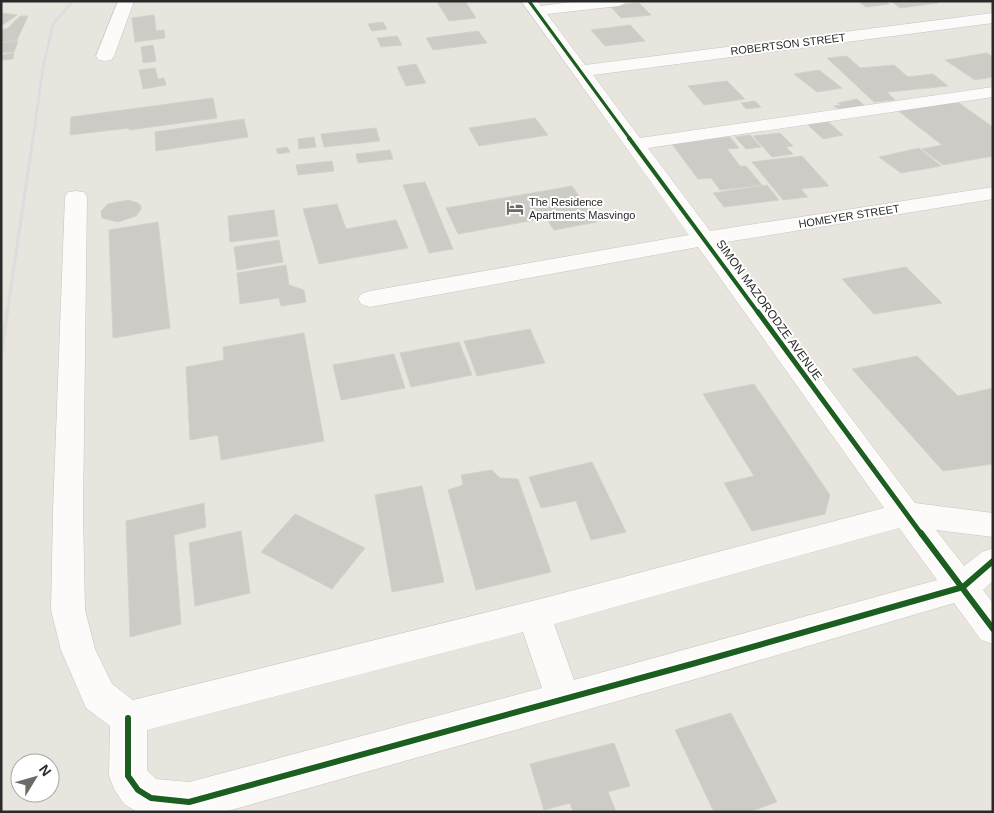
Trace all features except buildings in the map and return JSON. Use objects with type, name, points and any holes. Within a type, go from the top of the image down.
[{"type":"street","points":[[105,56],[126,1]]},
{"type":"street","points":[[533,6],[620,1]]},
{"type":"street","name":"SIMON MAZORODZE AVENUE","points":[[533,6],[906,514],[993,629]]},
{"type":"street","name":"ROBERTSON STREET","points":[[582,71],[993,18]]},
{"type":"street","points":[[636,144],[993,92]]},
{"type":"street","name":"HOMEYER STREET","points":[[370,299],[705,239],[993,193]]},
{"type":"street","points":[[76,197],[68,512],[68,610],[78,650],[99,696],[128,718]]},
{"type":"street","points":[[128,718],[276,682],[906,514],[993,525]]},
{"type":"street","points":[[128,718],[128,776],[138,790],[151,798],[189,802],[692,664],[962,587],[993,561]]},
{"type":"street","points":[[534,614],[563,698]]},
{"type":"railway","points":[[33,139],[43,68],[53,24],[73,1]]},
{"type":"railway","points":[[7,314],[33,138]]},
{"type":"railway","points":[[1,356],[7,312]]},
{"type":"cycle path","points":[[529,1],[906,514],[993,629]]},
{"type":"cycle path","points":[[128,718],[128,776],[138,790],[151,798],[189,802],[692,664],[963,587],[993,561]]},
{"type":"place","name":"The Residence Apartments Masvingo","points":[[515,208]]}]
